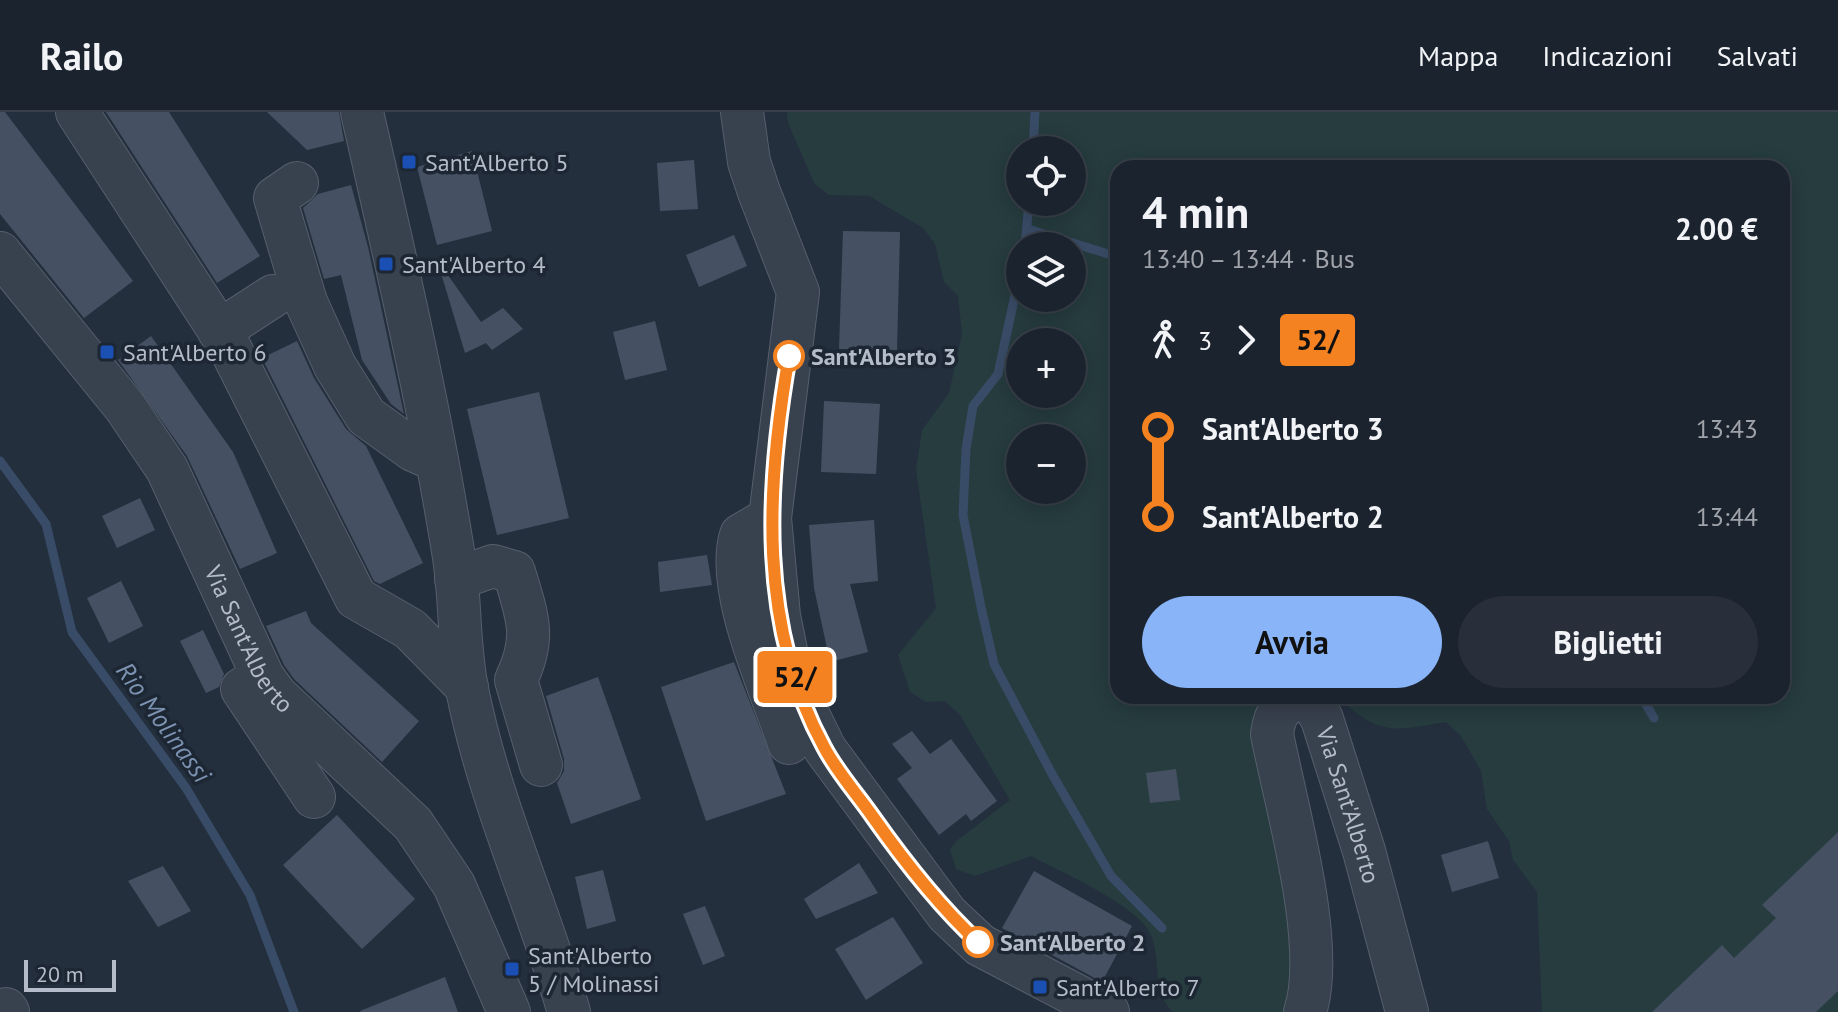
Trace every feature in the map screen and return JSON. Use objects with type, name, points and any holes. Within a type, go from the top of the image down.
[{"type":"street","points":[[77,112],[219,331],[356,598],[410,629],[467,687]]},
{"type":"street","points":[[362,112],[436,460],[456,579],[467,687],[493,790],[540,916],[569,1012]]},
{"type":"street","points":[[742,112],[754,177],[798,292],[770,518],[773,570],[788,660],[825,749],[947,914],[980,945],[1108,1012]]},
{"type":"street","points":[[297,183],[275,198],[306,302],[335,366],[366,416],[413,450],[436,460]]},
{"type":"street","name":"Via Sant'Alberto","points":[[0,253],[125,407],[167,469],[263,677],[276,695],[413,824],[454,885],[509,1012]]},
{"type":"street","points":[[219,331],[273,296]]},
{"type":"street","points":[[770,518],[741,535],[736,564],[739,593],[789,743]]},
{"type":"street","points":[[456,579],[493,566],[514,572],[530,626],[528,653],[516,680],[541,765]]},
{"type":"street","points":[[263,677],[242,689],[314,797]]},
{"type":"street","name":"Via Sant'Alberto","points":[[1285,704],[1275,718],[1272,734],[1310,926],[1311,979],[1305,1012]]},
{"type":"street","name":"Via Sant'Alberto","points":[[1312,704],[1322,719],[1364,851],[1407,1012]]},
{"type":"green space","points":[[787,112],[1838,112],[1838,1012],[1542,1012],[1537,892],[1513,860],[1509,841],[1487,809],[1481,771],[1461,736],[1446,722],[1411,728],[1375,724],[1345,704],[1790,704],[1790,160],[1110,160],[1110,704],[1278,704],[1296,965],[1291,1004],[1284,1012],[1173,1012],[1159,986],[1151,935],[1131,912],[1115,901],[1031,856],[975,876],[956,869],[950,850],[955,842],[1010,800],[960,715],[945,701],[926,702],[910,692],[898,655],[936,608],[916,470],[922,430],[949,393],[962,334],[958,296],[944,282],[935,244],[923,228],[869,196],[829,195],[814,183],[788,123]]},
{"type":"building","points":[[0,112],[5,112],[133,281],[84,318],[0,214]]},
{"type":"building","points":[[106,112],[169,112],[260,256],[217,283]]},
{"type":"building","points":[[267,112],[339,112],[344,141],[307,150]]},
{"type":"building","points":[[472,151],[492,231],[437,245],[417,167]]},
{"type":"building","points":[[694,160],[698,209],[660,211],[657,163]]},
{"type":"building","points":[[351,185],[368,247],[404,414],[391,404],[362,360],[341,275],[324,279],[303,208],[318,194]]},
{"type":"building","points":[[843,231],[900,232],[897,350],[839,349]]},
{"type":"building","points":[[734,235],[747,266],[699,287],[686,255]]},
{"type":"building","points":[[445,271],[481,322],[503,308],[523,329],[492,350],[486,343],[465,353],[441,273]]},
{"type":"building","points":[[655,321],[667,370],[625,380],[613,332]]},
{"type":"building","points":[[151,336],[233,452],[277,553],[240,569],[187,456],[118,360]]},
{"type":"building","points":[[297,341],[314,378],[346,429],[366,446],[423,563],[380,584],[374,581],[262,358]]},
{"type":"building","points":[[539,392],[569,518],[497,535],[467,409]]},
{"type":"building","points":[[824,401],[880,404],[876,474],[821,472]]},
{"type":"building","points":[[140,498],[155,530],[117,548],[102,516]]},
{"type":"building","points":[[874,520],[878,581],[850,584],[868,652],[830,662],[814,588],[809,525]]},
{"type":"building","points":[[707,555],[712,585],[660,592],[658,562]]},
{"type":"building","points":[[121,581],[143,626],[109,643],[87,598]]},
{"type":"building","points":[[306,611],[311,623],[419,721],[382,762],[294,679],[284,665],[266,626]]},
{"type":"building","points":[[203,630],[224,674],[219,687],[206,693],[180,641]]},
{"type":"building","points":[[734,662],[786,794],[706,821],[661,687]]},
{"type":"building","points":[[598,677],[641,799],[571,824],[557,783],[564,771],[564,759],[546,696]]},
{"type":"building","points":[[912,731],[930,754],[951,739],[997,801],[971,821],[966,814],[939,835],[897,779],[912,768],[892,744]]},
{"type":"building","points":[[1176,769],[1180,800],[1150,803],[1146,773]]},
{"type":"building","points":[[337,815],[415,899],[362,949],[283,865]]},
{"type":"building","points":[[1838,832],[1838,991],[1816,1012],[1652,1012],[1722,945],[1734,958],[1776,918],[1762,905]]},
{"type":"building","points":[[1488,841],[1499,878],[1452,892],[1441,855]]},
{"type":"building","points":[[859,863],[878,893],[816,919],[804,899]]},
{"type":"building","points":[[163,866],[191,911],[158,927],[128,881]]},
{"type":"building","points":[[603,870],[616,921],[587,929],[575,877]]},
{"type":"building","points":[[1034,871],[1132,926],[1102,982],[1002,928]]},
{"type":"building","points":[[705,906],[725,956],[703,965],[683,914]]},
{"type":"building","points":[[893,917],[923,963],[866,1000],[835,949]]},
{"type":"building","points":[[445,977],[458,1012],[360,1011]]},
{"type":"waterway","points":[[1034,136],[1035,112]]},
{"type":"waterway","points":[[1026,232],[1028,216]]},
{"type":"waterway","points":[[1028,229],[1110,255]]},
{"type":"waterway","points":[[1011,312],[998,374],[973,406],[966,449],[963,515],[994,664],[1111,876],[1162,928]]},
{"type":"waterway","name":"Rio Molinassi","points":[[0,461],[46,524],[72,632],[186,788],[250,895],[294,1012]]},
{"type":"waterway","points":[[1646,704],[1654,718]]},
{"type":"bus line","name":"52/","points":[[789,356],[770,518],[773,570],[788,660],[807,712],[825,749],[947,914],[978,942]]},
{"type":"place","name":"Sant'Alberto 5","points":[[409,162]]},
{"type":"place","name":"Sant'Alberto 4","points":[[386,264]]},
{"type":"place","name":"Sant'Alberto 6","points":[[107,352]]},
{"type":"place","name":"Sant'Alberto 3","points":[[789,356]]},
{"type":"place","name":"Sant'Alberto 2","points":[[978,942]]},
{"type":"place","name":"Sant'Alberto 5 / Molinassi","points":[[512,969]]},
{"type":"place","name":"Sant'Alberto 7","points":[[1040,987]]}]
